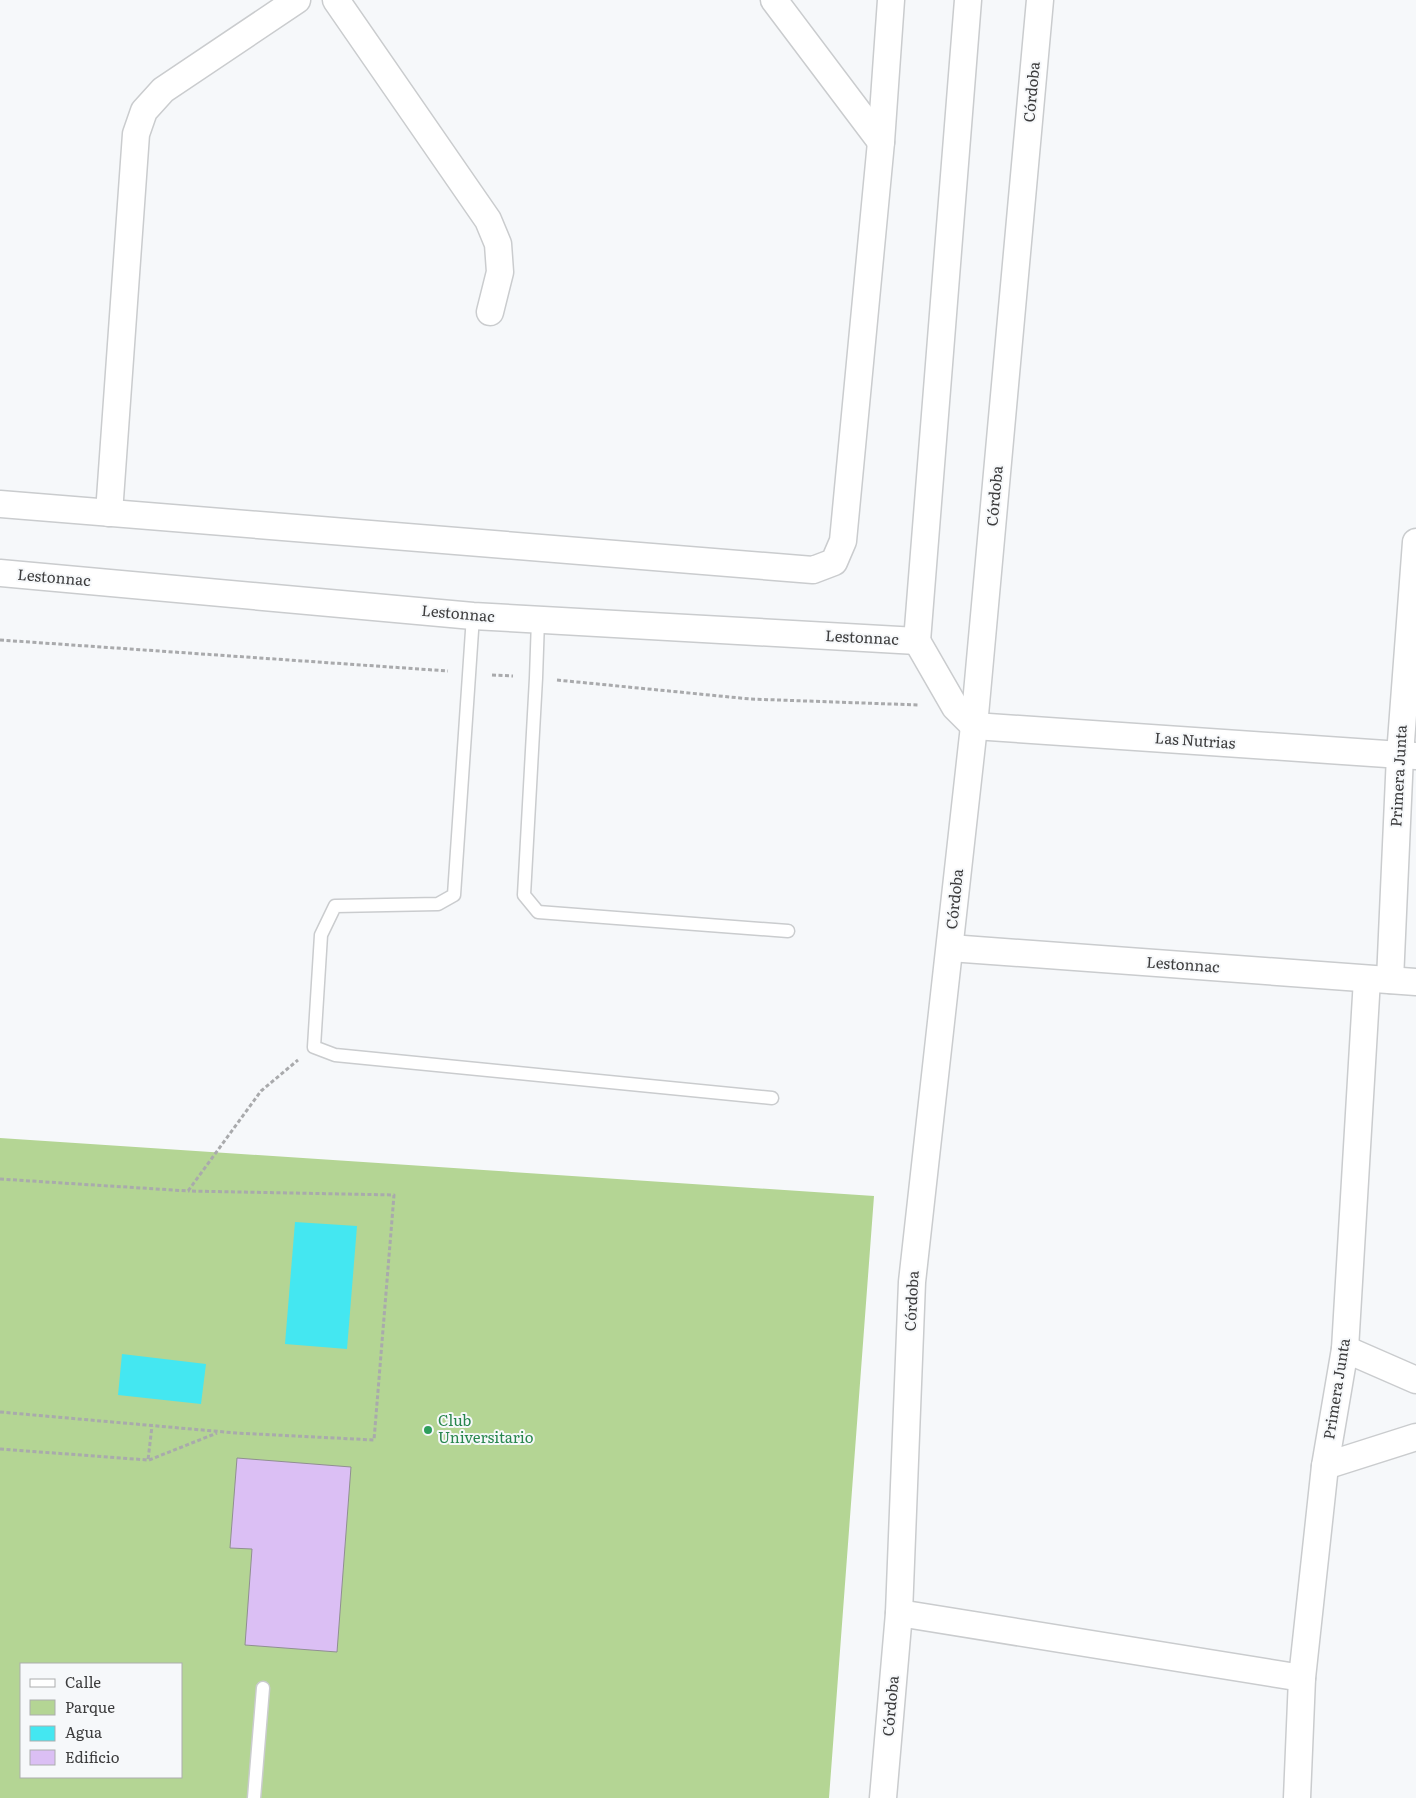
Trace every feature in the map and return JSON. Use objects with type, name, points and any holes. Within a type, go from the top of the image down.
[{"type":"street","points":[[109,513],[136,134],[144,111],[163,90],[297,0]]},
{"type":"street","points":[[336,0],[488,220],[498,244],[500,272],[490,312]]},
{"type":"street","points":[[774,0],[880,142]]},
{"type":"street","points":[[0,504],[814,570],[834,562],[843,541],[880,142],[891,0]]},
{"type":"street","points":[[968,0],[917,641],[955,707],[974,726]]},
{"type":"street","name":"Córdoba","points":[[883,1798],[899,1613],[912,1282],[974,726],[1040,0]]},
{"type":"street","name":"Primera Junta","points":[[1297,1798],[1302,1678],[1325,1466],[1345,1349],[1378,979],[1408,755],[1416,542]]},
{"type":"street","name":"Lestonnac","points":[[0,573],[472,616],[917,641]]},
{"type":"street","name":"Las Nutrias","points":[[974,726],[1408,755]]},
{"type":"street","name":"Lestonnac","points":[[950,948],[1416,982]]},
{"type":"street","points":[[1345,1349],[1416,1380]]},
{"type":"street","points":[[1325,1466],[1416,1437]]},
{"type":"street","points":[[899,1613],[1302,1678]]},
{"type":"lane","points":[[472,616],[454,895],[438,904],[335,906],[321,935],[314,1046],[335,1055],[772,1098]]},
{"type":"lane","points":[[538,620],[524,895],[538,912],[788,930]]},
{"type":"lane","points":[[254,1798],[263,1688]]},
{"type":"path","points":[[188,1191],[261,1091],[314,1046]]},
{"type":"path","points":[[0,1179],[188,1191],[394,1195],[374,1440],[152,1426],[0,1412]]},
{"type":"path","points":[[148,1460],[152,1426]]},
{"type":"path","points":[[0,1449],[148,1460],[220,1431]]},
{"type":"green space","name":"Club Universitario","points":[[0,1138],[874,1196],[829,1798],[0,1798]]},
{"type":"water","points":[[295,1222],[357,1226],[347,1349],[285,1344]]},
{"type":"water","points":[[122,1354],[206,1364],[201,1404],[118,1395]]},
{"type":"building","points":[[237,1458],[351,1467],[337,1652],[245,1645],[252,1549],[230,1548]]},
{"type":"place","name":"Club Universitario","points":[[428,1430]]}]
